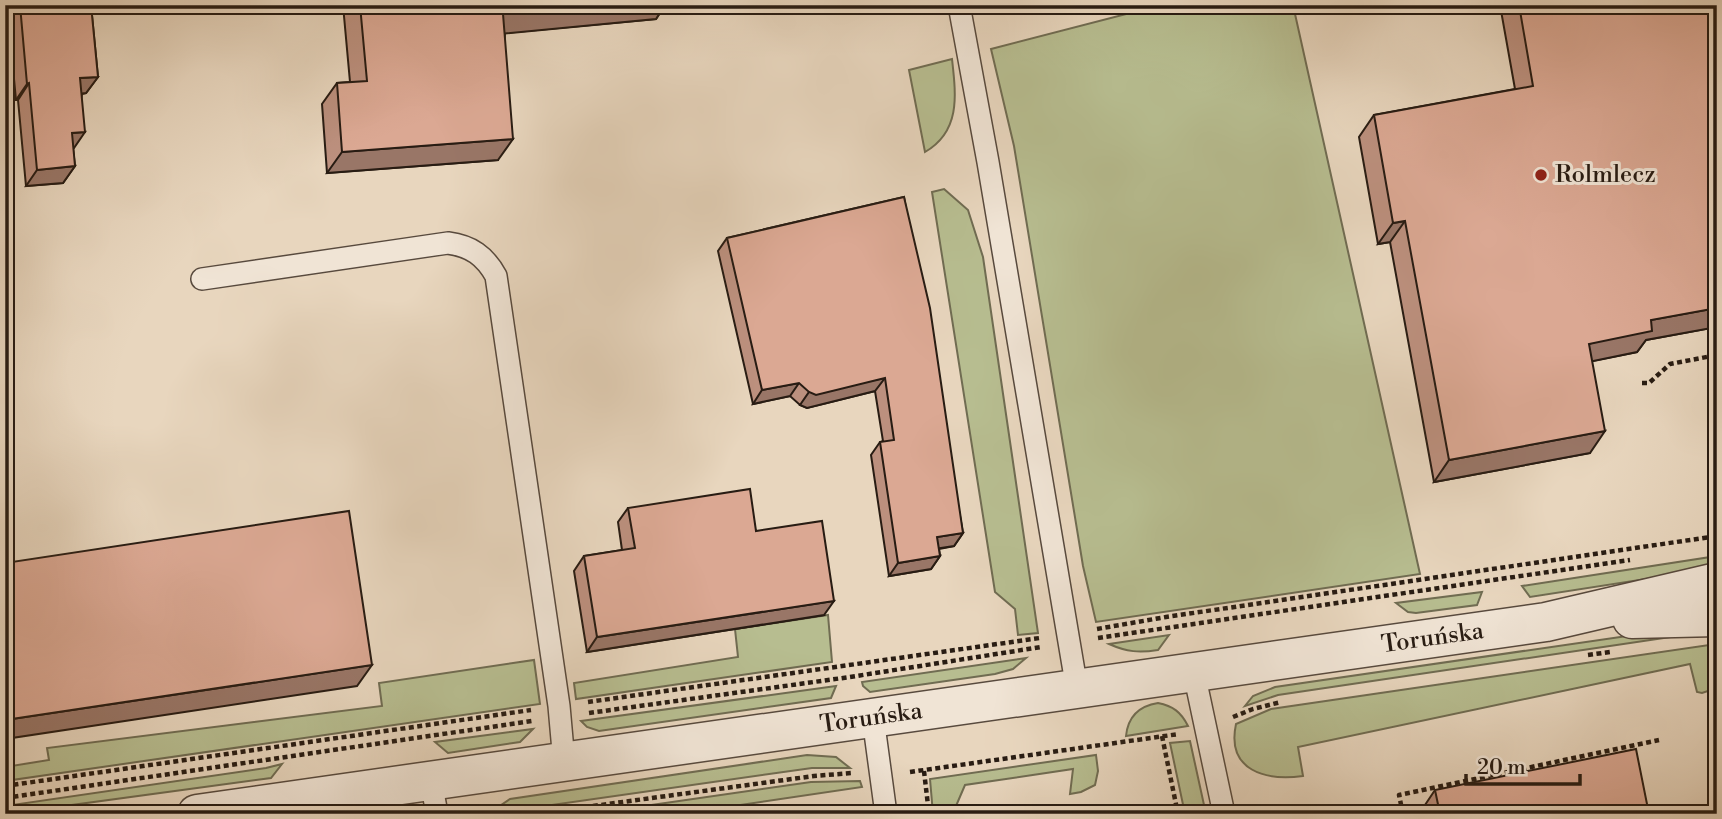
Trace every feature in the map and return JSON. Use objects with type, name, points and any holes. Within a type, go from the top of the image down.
[{"type":"street","name":"Toruńska","points":[[197,814],[434,797],[564,762],[1546,622],[1717,582]]},
{"type":"street","name":"Toruńska","points":[[1546,622],[1717,617]]},
{"type":"lane","points":[[959,5],[986,148],[1077,689]]},
{"type":"lane","points":[[202,279],[448,243],[463,245],[488,262],[496,276],[560,711],[564,762]]},
{"type":"lane","points":[[1194,673],[1224,814]]},
{"type":"lane","points":[[873,719],[886,814]]},
{"type":"path","points":[[1642,383],[1649,383],[1670,364],[1717,355]]},
{"type":"path","points":[[5,786],[560,711],[850,677],[1069,638],[1166,617],[1717,536]]},
{"type":"path","points":[[5,797],[906,655],[1069,638],[1639,558]]},
{"type":"path","points":[[1585,655],[1612,651]]},
{"type":"path","points":[[534,814],[814,776],[924,771],[1206,730],[1253,709],[1288,700]]},
{"type":"path","points":[[1162,736],[1178,814]]},
{"type":"path","points":[[1403,814],[1399,795],[1659,740]]},
{"type":"path","points":[[924,771],[929,814]]},
{"type":"green space","points":[[1161,5],[1293,5],[1420,574],[1096,622],[1083,566],[1014,146],[991,49]]},
{"type":"green space","points":[[952,59],[954,111],[945,134],[925,152],[909,70]]},
{"type":"green space","points":[[944,189],[968,210],[983,257],[1038,633],[1018,635],[1015,609],[995,592],[932,192]]},
{"type":"green space","points":[[1717,556],[1717,568],[1530,597],[1522,586]]},
{"type":"green space","points":[[1482,592],[1477,605],[1416,613],[1408,612],[1396,603]]},
{"type":"green space","points":[[828,615],[832,662],[576,699],[574,683],[738,657],[735,629]]},
{"type":"green space","points":[[1689,627],[1711,631],[1278,695],[1245,706],[1253,696],[1275,687]]},
{"type":"green space","points":[[1169,635],[1158,650],[1133,651],[1109,644]]},
{"type":"green space","points":[[1709,645],[1717,653],[1717,688],[1702,693],[1697,692],[1690,664],[1298,747],[1303,776],[1276,777],[1252,770],[1237,753],[1234,740],[1236,724],[1271,709]]},
{"type":"green space","points":[[1026,658],[1013,669],[995,674],[870,692],[862,682]]},
{"type":"green space","points":[[534,660],[540,704],[5,781],[5,767],[49,760],[47,748],[382,706],[379,683]]},
{"type":"green space","points":[[836,686],[831,698],[599,731],[587,727],[581,721]]},
{"type":"green space","points":[[1158,703],[1176,710],[1188,726],[1126,736],[1129,723],[1136,713]]},
{"type":"green space","points":[[533,729],[520,742],[448,753],[435,742]]},
{"type":"green space","points":[[1190,741],[1206,814],[1185,814],[1170,743]]},
{"type":"green space","points":[[807,755],[836,757],[850,768],[812,768],[488,814],[510,799]]},
{"type":"green space","points":[[1096,755],[1098,771],[1095,785],[1081,792],[1070,794],[1073,769],[965,785],[953,813],[933,814],[930,779]]},
{"type":"green space","points":[[282,764],[271,778],[5,814],[5,806]]},
{"type":"green space","points":[[860,781],[862,787],[680,814],[589,814],[811,782]]},
{"type":"building","points":[[20,5],[91,5],[98,77],[80,78],[85,132],[72,133],[75,166],[37,170]]},
{"type":"building","points":[[360,5],[594,5],[503,14],[513,139],[342,152],[337,83],[367,81]]},
{"type":"building","name":"Rolmlecz","points":[[1519,5],[1717,5],[1717,308],[1651,320],[1652,331],[1589,344],[1605,431],[1449,460],[1405,221],[1393,223],[1374,115],[1533,86]]},
{"type":"building","points":[[904,197],[930,308],[963,533],[937,537],[940,556],[898,563],[880,442],[894,440],[885,378],[816,395],[799,383],[762,390],[727,238]]},
{"type":"building","points":[[750,489],[756,531],[822,521],[834,601],[597,637],[584,556],[635,548],[628,508]]},
{"type":"building","points":[[349,511],[372,665],[5,720],[5,563]]},
{"type":"building","points":[[1636,749],[1649,814],[1440,814],[1435,790]]},
{"type":"place","name":"Rolmlecz","points":[[1541,175]]}]
